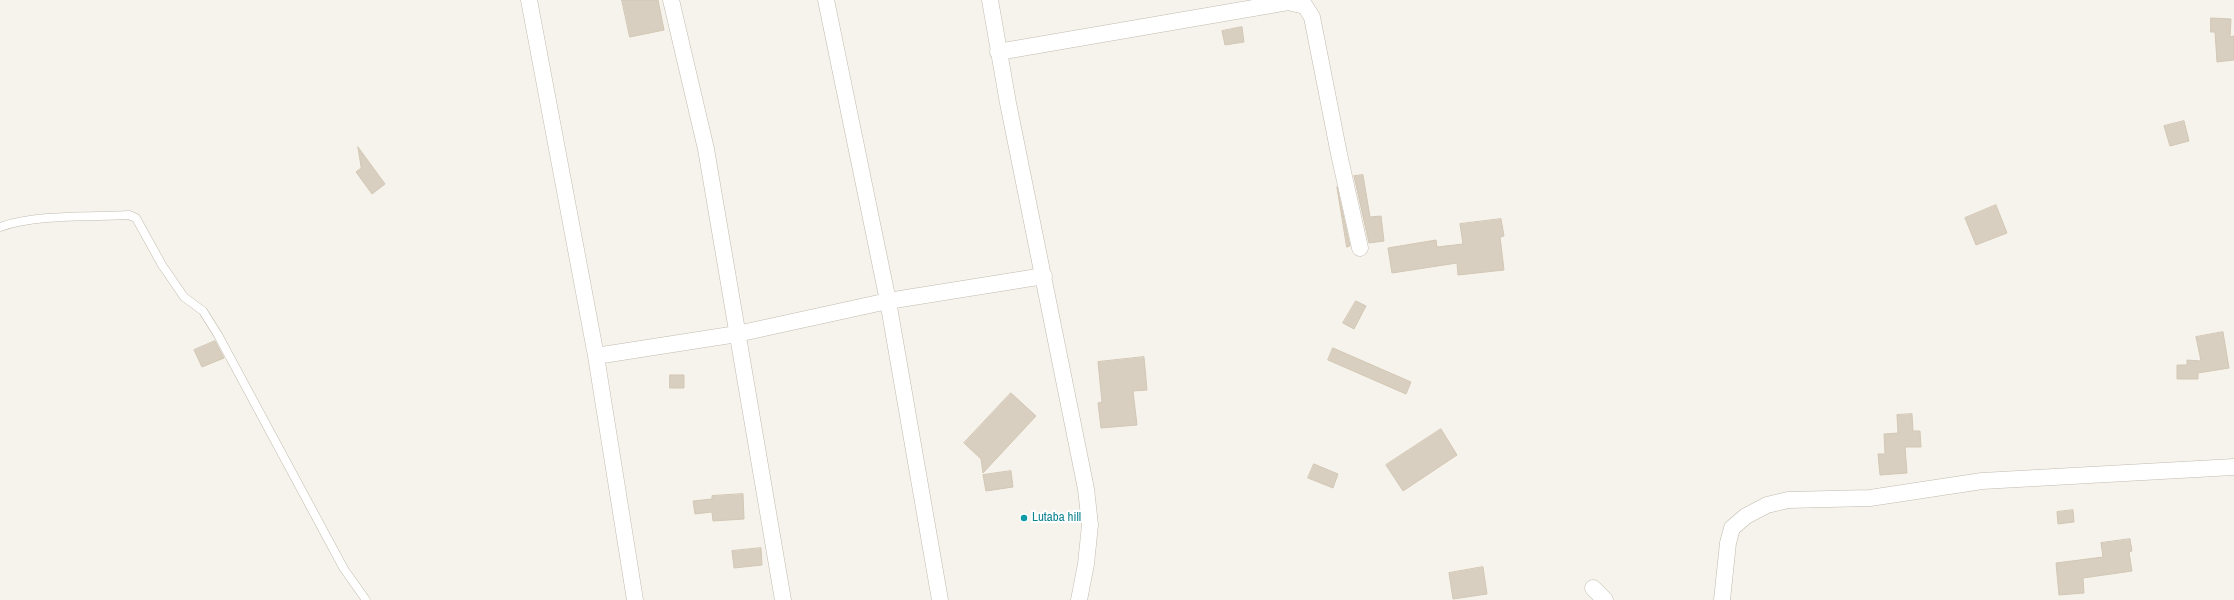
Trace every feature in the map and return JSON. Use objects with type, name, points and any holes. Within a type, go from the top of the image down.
[{"type":"street","points":[[529,0],[596,356],[635,600]]},
{"type":"street","points":[[671,0],[706,149],[783,600]]},
{"type":"street","points":[[826,0],[855,134],[888,301],[940,600]]},
{"type":"street","points":[[990,0],[998,52],[1086,489],[1090,525],[1086,564],[1079,600]]},
{"type":"street","points":[[998,52],[1288,1],[1305,6],[1312,17],[1339,154],[1360,248]]},
{"type":"street","points":[[596,356],[737,334],[888,301],[1044,276]]},
{"type":"street","points":[[1722,600],[1728,543],[1732,528],[1746,516],[1767,505],[1781,501],[1870,498],[1982,481],[2234,467]]},
{"type":"street","points":[[1593,588],[1605,600]]},
{"type":"lane","points":[[0,227],[29,221],[70,218],[129,215],[136,218],[162,265],[184,297],[203,311],[218,335],[344,569],[366,600]]},
{"type":"building","points":[[622,0],[658,0],[664,30],[630,37]]},
{"type":"building","points":[[2211,18],[2231,19],[2230,37],[2234,36],[2234,60],[2217,62],[2215,32],[2211,32]]},
{"type":"building","points":[[1242,27],[1244,42],[1225,45],[1222,31]]},
{"type":"building","points":[[2184,121],[2189,141],[2170,146],[2164,126]]},
{"type":"building","points":[[358,147],[385,184],[372,194],[356,172],[361,168]]},
{"type":"building","points":[[1363,175],[1370,217],[1381,216],[1384,241],[1369,243],[1354,176]]},
{"type":"building","points":[[1337,187],[1350,246],[1347,247]]},
{"type":"building","points":[[1996,205],[2007,233],[1976,245],[1965,218]]},
{"type":"building","points":[[1501,219],[1504,236],[1500,237],[1504,270],[1458,275],[1457,263],[1392,273],[1388,248],[1436,240],[1437,247],[1463,244],[1460,224]]},
{"type":"building","points":[[1356,301],[1366,306],[1354,329],[1343,323]]},
{"type":"building","points":[[2223,332],[2229,368],[2198,373],[2198,379],[2177,379],[2177,365],[2187,365],[2187,360],[2201,361],[2196,337]]},
{"type":"building","points":[[215,341],[224,358],[202,367],[194,350]]},
{"type":"building","points":[[1333,348],[1411,382],[1406,394],[1328,360]]},
{"type":"building","points":[[1144,357],[1147,390],[1133,391],[1137,425],[1101,428],[1098,403],[1102,402],[1098,362]]},
{"type":"building","points":[[670,375],[684,375],[684,388],[670,388]]},
{"type":"building","points":[[1011,393],[1036,416],[983,473],[981,459],[964,443]]},
{"type":"building","points":[[1912,414],[1913,431],[1920,431],[1921,447],[1905,447],[1907,473],[1880,475],[1878,454],[1885,454],[1884,434],[1898,433],[1897,415]]},
{"type":"building","points":[[1441,429],[1457,455],[1403,491],[1386,465]]},
{"type":"building","points":[[1314,464],[1338,474],[1333,488],[1308,478]]},
{"type":"building","points":[[1011,471],[1013,487],[986,491],[983,475]]},
{"type":"building","points":[[743,494],[744,519],[713,521],[712,512],[695,514],[693,501],[712,499],[712,496]]},
{"type":"building","points":[[2073,510],[2074,522],[2058,524],[2057,512]]},
{"type":"building","points":[[2130,539],[2132,551],[2129,552],[2132,571],[2083,578],[2084,593],[2059,595],[2056,563],[2103,557],[2101,543]]},
{"type":"building","points":[[761,548],[762,565],[734,568],[732,551]]},
{"type":"building","points":[[1483,567],[1487,594],[1453,599],[1449,573]]},
{"type":"place","name":"Lutaba hill","points":[[1024,518]]}]
